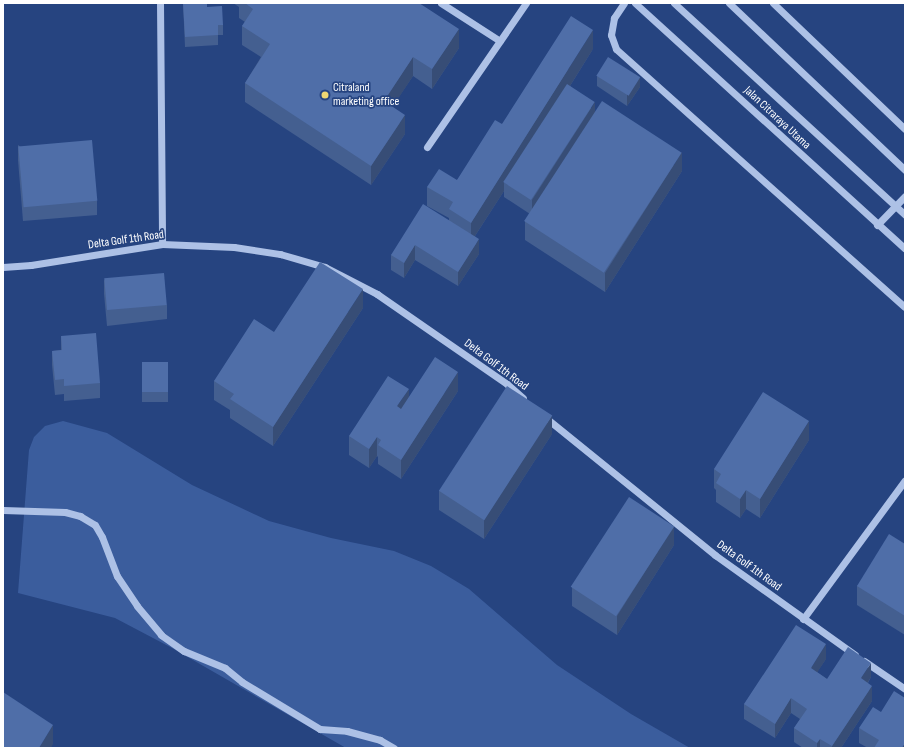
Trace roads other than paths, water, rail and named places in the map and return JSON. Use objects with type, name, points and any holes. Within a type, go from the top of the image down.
[{"type":"street","points":[[160,3],[162,244]]},
{"type":"street","points":[[441,3],[500,41]]},
{"type":"street","points":[[427,147],[526,3]]},
{"type":"street","points":[[624,3],[614,18],[611,34],[616,49],[905,307]]},
{"type":"street","name":"Jalan Citraraya Utama","points":[[635,3],[905,249]]},
{"type":"street","name":"Jalan Citraraya Utama","points":[[674,3],[905,215]]},
{"type":"street","points":[[729,3],[905,170]]},
{"type":"street","points":[[773,3],[905,129]]},
{"type":"street","points":[[877,225],[905,196]]},
{"type":"street","name":"Delta Golf 1th Road","points":[[3,267],[31,265],[162,244],[234,247],[280,254],[325,267],[377,294],[507,384],[530,404]]},
{"type":"street","name":"Delta Golf 1th Road","points":[[541,414],[575,445],[715,555],[803,619],[905,689]]},
{"type":"street","points":[[803,619],[905,480]]},
{"type":"street","points":[[3,510],[65,512],[80,516],[95,525],[102,537],[117,576],[161,634],[184,651],[225,668],[242,682],[320,730],[347,731],[380,740],[394,748]]},
{"type":"place","name":"Citraland marketing office","points":[[325,95]]}]
